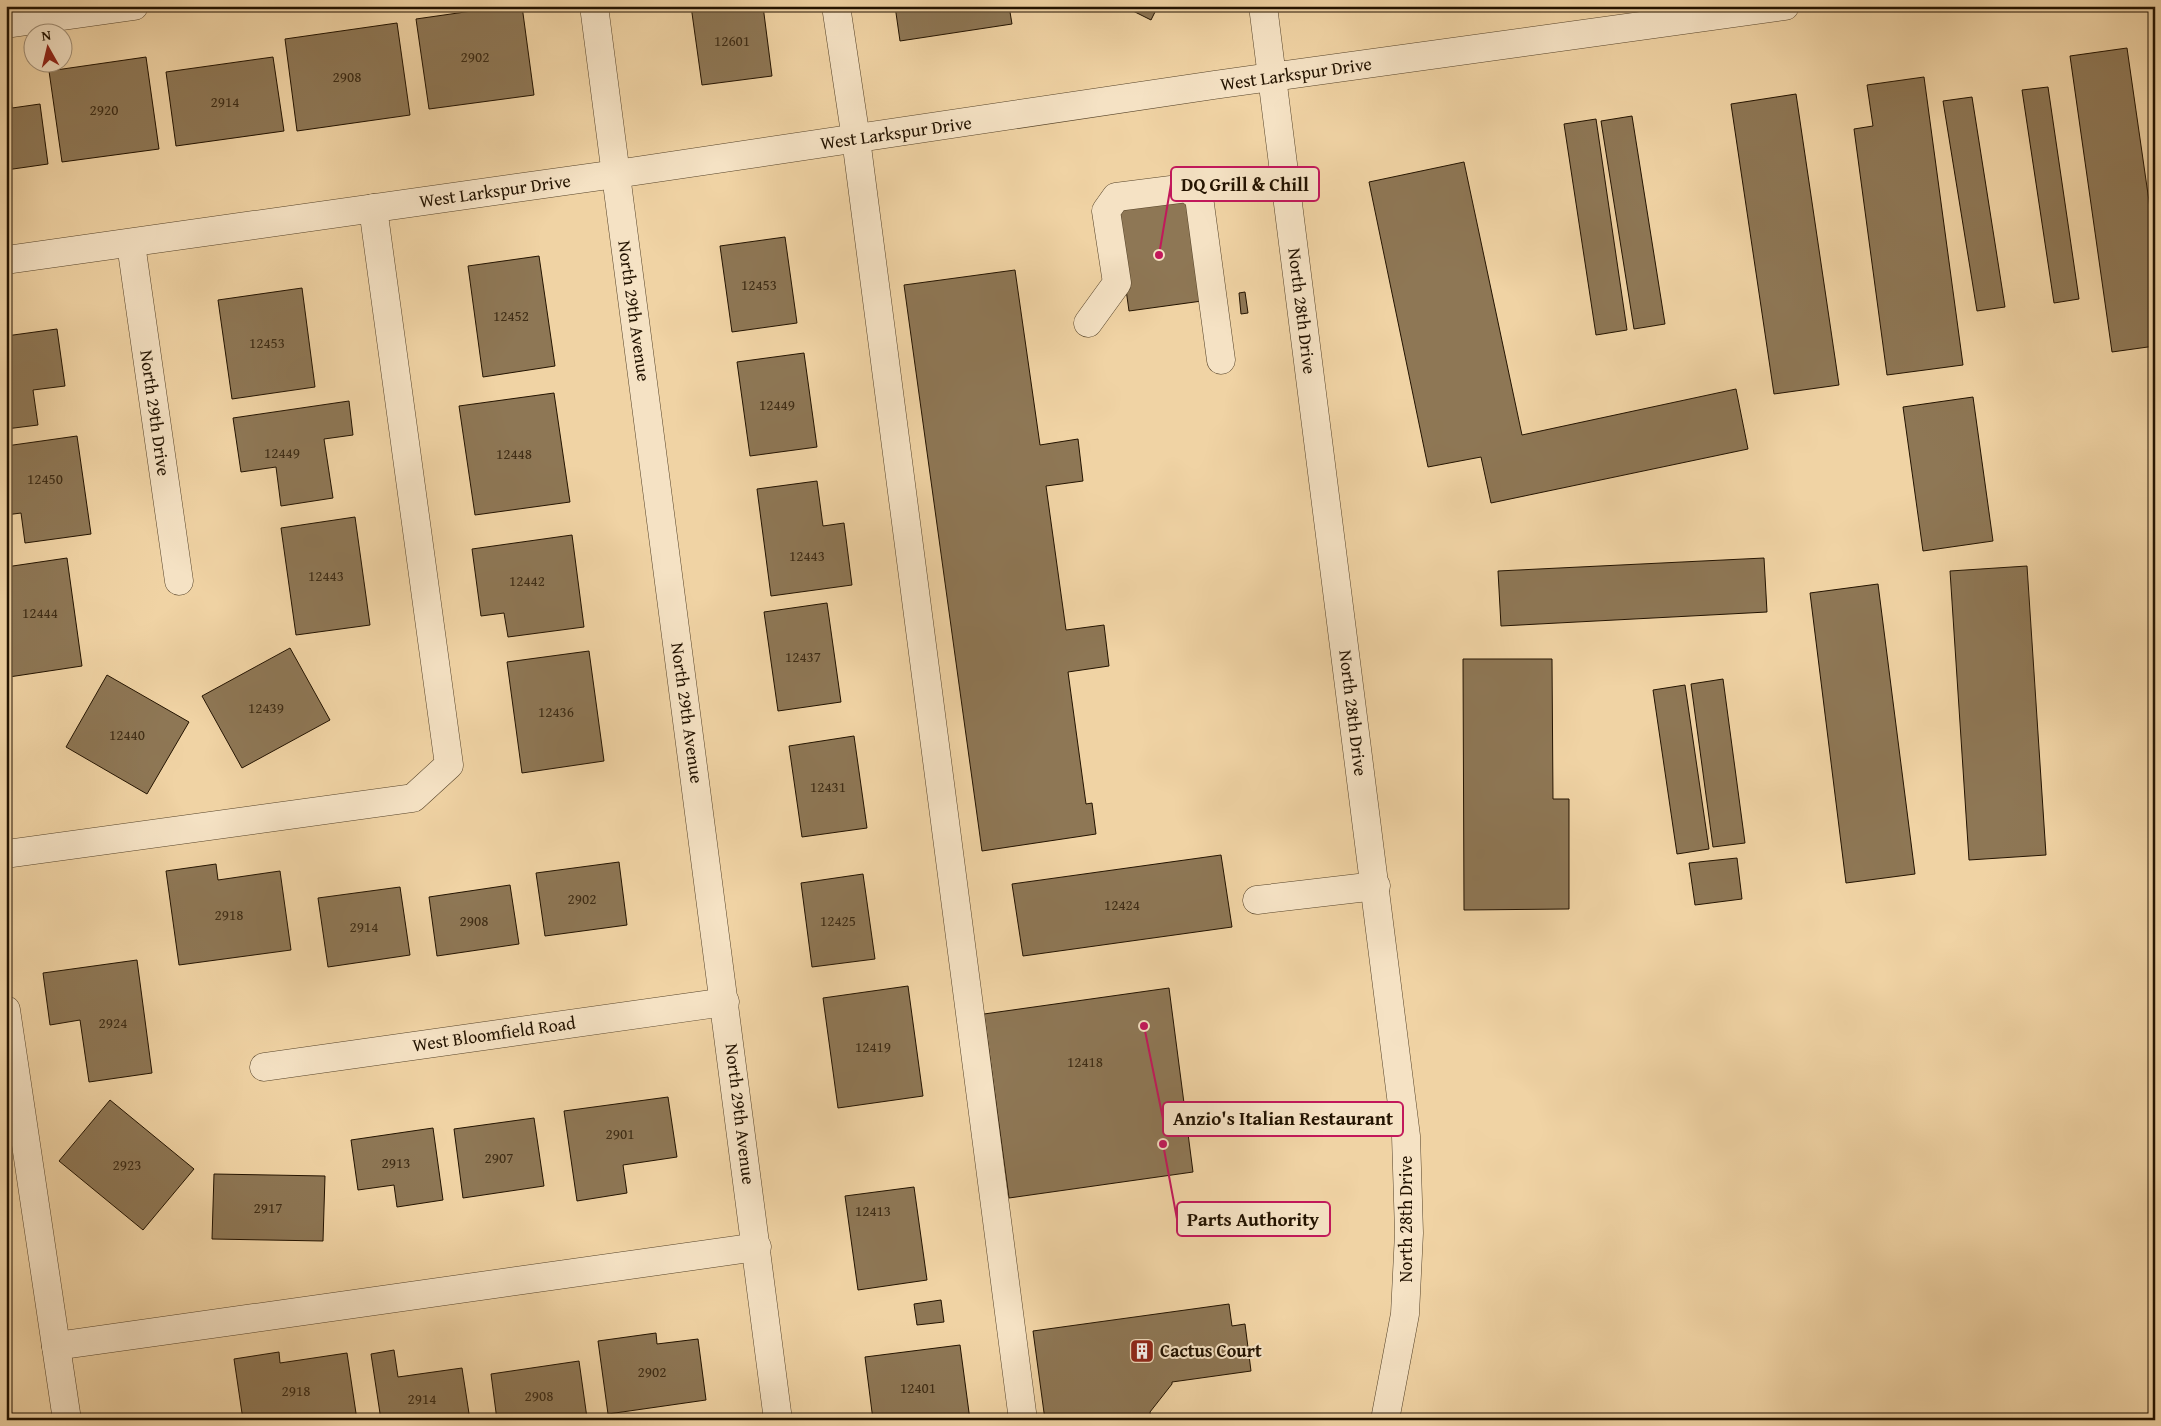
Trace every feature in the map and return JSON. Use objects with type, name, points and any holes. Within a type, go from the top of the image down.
[{"type":"street","points":[[6,24],[134,6]]},
{"type":"street","name":"North 29th Avenue","points":[[594,6],[778,1420]]},
{"type":"street","points":[[836,6],[856,139],[1023,1420]]},
{"type":"street","name":"North 28th Drive","points":[[1263,6],[1376,886],[1406,1136],[1409,1233],[1405,1314],[1386,1420]]},
{"type":"street","name":"West Larkspur Drive","points":[[6,260],[616,174],[1272,77],[1785,6]]},
{"type":"street","points":[[1088,323],[1117,283],[1106,211],[1116,197],[1187,188],[1199,197],[1221,360]]},
{"type":"street","points":[[6,854],[413,798],[450,764],[373,208]]},
{"type":"street","name":"North 29th Drive","points":[[130,244],[179,582]]},
{"type":"street","points":[[1257,900],[1376,886]]},
{"type":"street","name":"West Bloomfield Road","points":[[264,1067],[725,1002]]},
{"type":"street","points":[[6,1010],[67,1420]]},
{"type":"street","points":[[56,1346],[756,1247]]},
{"type":"building","points":[[507,6],[522,6],[534,95],[429,109],[416,19]]},
{"type":"building","points":[[691,6],[763,6],[772,76],[702,85]]},
{"type":"building","points":[[895,6],[1009,6],[1012,24],[900,41]]},
{"type":"building","points":[[1123,6],[1158,6],[1151,20]]},
{"type":"building","points":[[397,23],[410,115],[297,131],[285,39]]},
{"type":"building","points":[[2127,48],[2155,243],[2155,346],[2112,352],[2070,56]]},
{"type":"building","points":[[146,57],[159,149],[62,162],[49,72],[72,72],[72,68]]},
{"type":"building","points":[[273,57],[284,131],[176,146],[166,72]]},
{"type":"building","points":[[1924,77],[1963,365],[1887,375],[1854,129],[1873,126],[1867,85]]},
{"type":"building","points":[[2048,87],[2079,299],[2054,303],[2022,90]]},
{"type":"building","points":[[1796,94],[1839,385],[1774,394],[1731,104]]},
{"type":"building","points":[[11,95],[12,108],[40,104],[48,164],[6,170],[6,96]]},
{"type":"building","points":[[1972,97],[2005,307],[1977,311],[1943,101]]},
{"type":"building","points":[[1632,116],[1665,324],[1634,329],[1601,121]]},
{"type":"building","points":[[1596,119],[1627,330],[1596,335],[1564,124]]},
{"type":"building","points":[[1464,162],[1522,435],[1736,389],[1748,449],[1491,503],[1481,457],[1428,467],[1369,182]]},
{"type":"building","points":[[1188,200],[1202,301],[1129,311],[1115,210]]},
{"type":"building","points":[[785,237],[797,323],[732,332],[720,246]]},
{"type":"building","points":[[539,256],[555,366],[483,377],[468,266]]},
{"type":"building","points":[[1015,270],[1040,445],[1078,439],[1083,481],[1046,486],[1066,630],[1104,625],[1109,666],[1068,672],[1086,804],[1092,803],[1096,834],[982,851],[904,285]]},
{"type":"building","points":[[302,288],[315,387],[232,399],[218,300]]},
{"type":"building","points":[[1245,292],[1248,313],[1241,314],[1239,293]]},
{"type":"building","points":[[57,329],[65,386],[33,390],[38,425],[6,429],[6,336]]},
{"type":"building","points":[[804,353],[817,447],[750,456],[737,362]]},
{"type":"building","points":[[554,393],[570,502],[475,515],[459,406]]},
{"type":"building","points":[[1973,397],[1993,541],[1923,551],[1903,407]]},
{"type":"building","points":[[349,401],[353,435],[324,439],[333,498],[281,506],[276,467],[241,472],[233,418]]},
{"type":"building","points":[[77,436],[91,534],[25,543],[21,513],[6,515],[6,446]]},
{"type":"building","points":[[817,481],[823,526],[844,523],[852,585],[771,596],[757,489]]},
{"type":"building","points":[[355,517],[370,625],[296,635],[281,528]]},
{"type":"building","points":[[572,535],[584,627],[508,637],[504,613],[481,616],[472,549]]},
{"type":"building","points":[[67,558],[82,666],[9,677],[6,660],[6,567]]},
{"type":"building","points":[[1764,558],[1767,612],[1501,626],[1498,571]]},
{"type":"building","points":[[2027,566],[2046,855],[1969,860],[1950,571]]},
{"type":"building","points":[[1878,584],[1915,874],[1846,883],[1810,593]]},
{"type":"building","points":[[827,603],[841,702],[778,711],[764,612]]},
{"type":"building","points":[[290,648],[330,720],[242,768],[202,696]]},
{"type":"building","points":[[589,651],[604,761],[522,773],[507,662]]},
{"type":"building","points":[[1463,659],[1552,659],[1553,799],[1569,799],[1569,909],[1464,910]]},
{"type":"building","points":[[107,675],[189,722],[147,794],[66,747]]},
{"type":"building","points":[[1723,679],[1745,843],[1713,847],[1691,684]]},
{"type":"building","points":[[1685,685],[1709,849],[1677,854],[1653,690]]},
{"type":"building","points":[[854,736],[867,828],[802,837],[789,746]]},
{"type":"building","points":[[1221,855],[1232,927],[1023,956],[1012,884]]},
{"type":"building","points":[[1737,858],[1742,899],[1695,905],[1689,863]]},
{"type":"building","points":[[619,862],[627,925],[545,936],[536,873]]},
{"type":"building","points":[[216,864],[218,880],[280,871],[291,950],[179,965],[166,871]]},
{"type":"building","points":[[863,874],[875,959],[812,967],[801,883]]},
{"type":"building","points":[[510,885],[519,944],[437,956],[429,897]]},
{"type":"building","points":[[400,887],[410,955],[328,967],[318,898]]},
{"type":"building","points":[[137,960],[152,1073],[89,1082],[80,1020],[50,1025],[43,973]]},
{"type":"building","points":[[908,986],[923,1096],[838,1108],[823,998]]},
{"type":"building","points":[[1169,988],[1193,1172],[1009,1198],[984,1014]]},
{"type":"building","points":[[668,1097],[677,1157],[623,1165],[627,1193],[577,1201],[564,1111]]},
{"type":"building","points":[[110,1100],[194,1169],[143,1230],[59,1161]]},
{"type":"building","points":[[534,1118],[544,1186],[463,1198],[454,1129]]},
{"type":"building","points":[[433,1128],[443,1200],[397,1207],[394,1185],[358,1190],[351,1140]]},
{"type":"building","points":[[214,1174],[325,1176],[323,1241],[212,1239]]},
{"type":"building","points":[[914,1187],[927,1280],[858,1290],[845,1196]]},
{"type":"building","points":[[941,1300],[944,1322],[917,1325],[914,1304]]},
{"type":"building","name":"Cactus Court","points":[[1229,1304],[1232,1326],[1245,1324],[1251,1371],[1172,1382],[1150,1412],[1151,1420],[1045,1420],[1033,1331]]},
{"type":"building","points":[[656,1333],[657,1344],[698,1339],[706,1400],[608,1414],[598,1341]]},
{"type":"building","points":[[960,1345],[970,1420],[873,1420],[865,1357]]},
{"type":"building","points":[[394,1350],[398,1377],[462,1368],[470,1420],[381,1420],[371,1354]]},
{"type":"building","points":[[279,1352],[280,1363],[347,1353],[357,1420],[243,1420],[234,1359]]},
{"type":"building","points":[[579,1361],[587,1418],[497,1420],[491,1374]]},
{"type":"place","name":"DQ Grill & Chill","points":[[1159,255]]},
{"type":"place","name":"Anzio's Italian Restaurant","points":[[1144,1026]]},
{"type":"place","name":"Parts Authority","points":[[1163,1144]]},
{"type":"place","name":"Cactus Court","points":[[1142,1351]]}]
